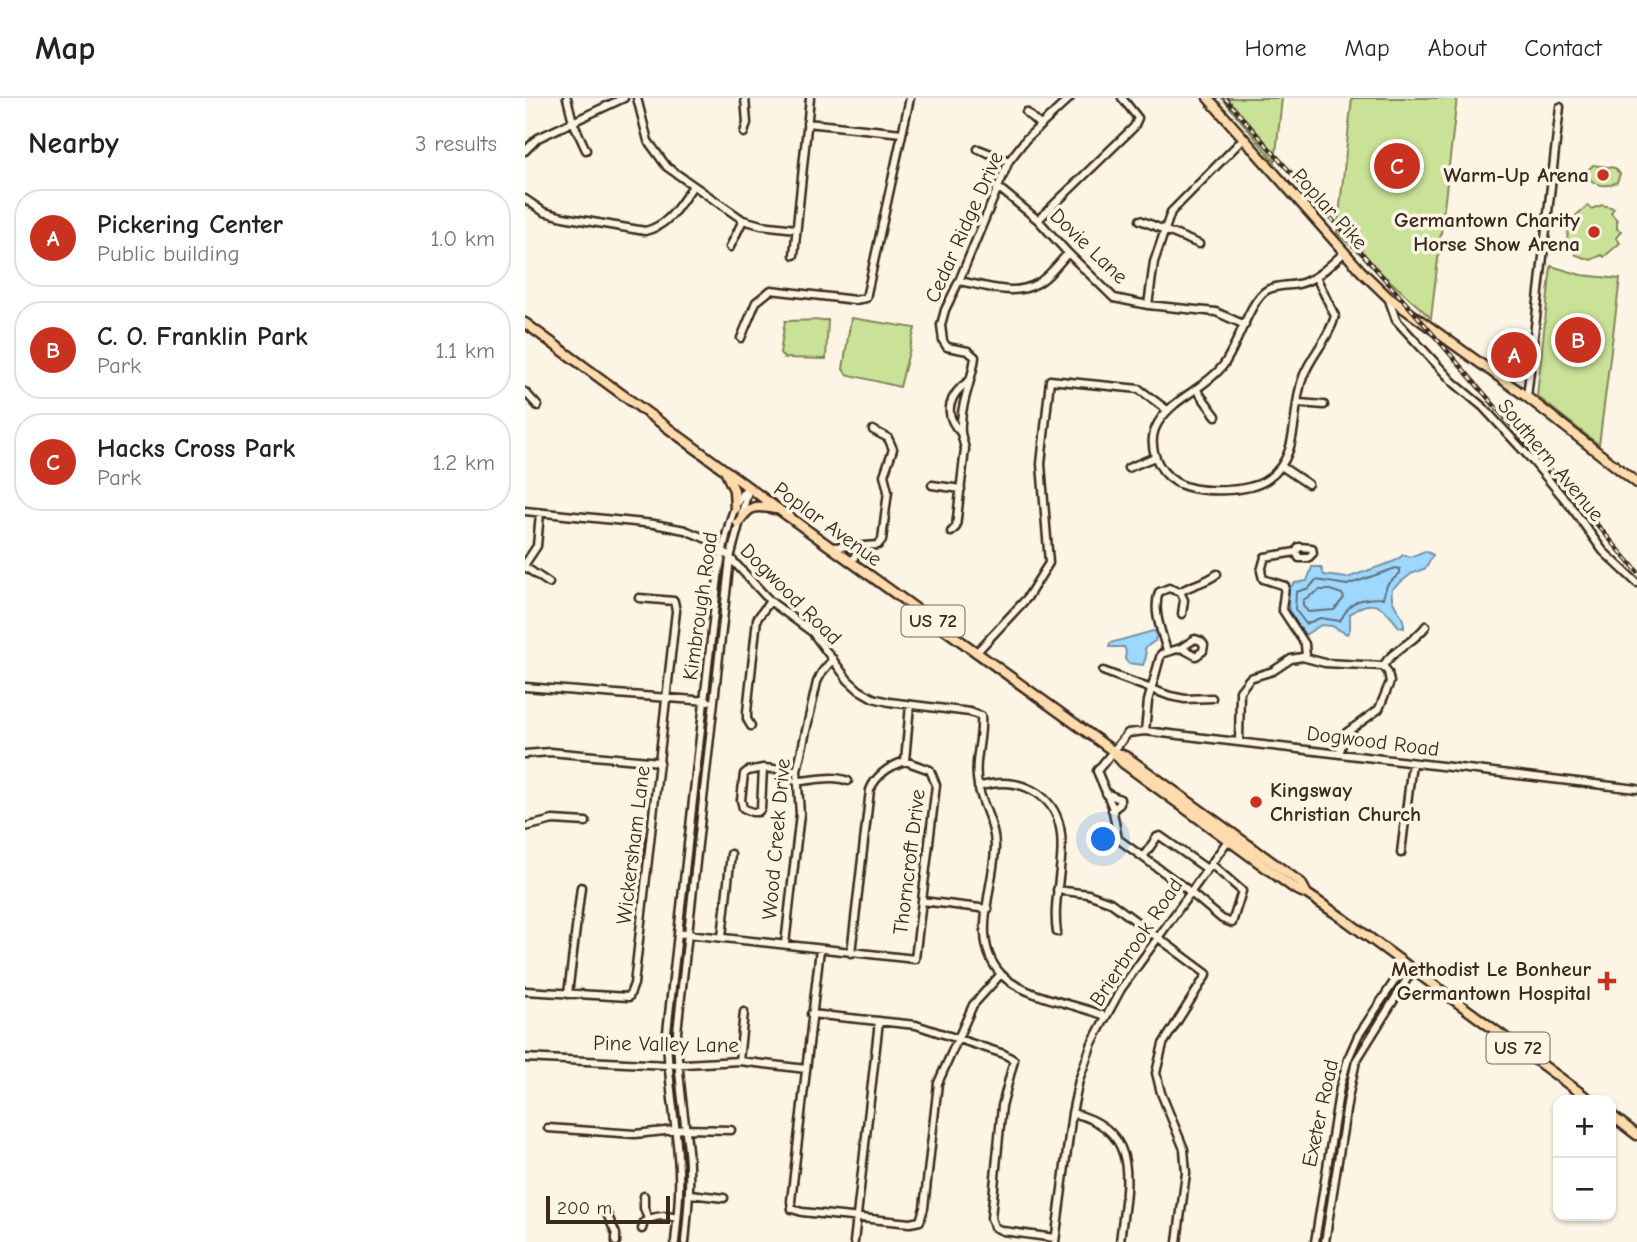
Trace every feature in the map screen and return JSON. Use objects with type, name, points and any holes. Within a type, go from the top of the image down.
[{"type":"main road","name":"Poplar Pike","points":[[1208,98],[1388,297],[1527,397],[1637,483]]},
{"type":"main road","name":"Poplar Avenue","points":[[525,323],[852,563],[1113,751],[1127,757],[1295,889],[1307,894],[1583,1095]]},
{"type":"main road","points":[[725,470],[734,491],[736,509]]},
{"type":"main road","points":[[738,523],[750,508],[757,506],[778,509]]},
{"type":"main road","points":[[1616,1119],[1637,1135]]},
{"type":"street","points":[[567,98],[573,122],[586,150]]},
{"type":"street","points":[[525,151],[538,138],[624,98]]},
{"type":"street","points":[[637,98],[643,127],[650,144],[667,167],[743,220],[796,229]]},
{"type":"street","points":[[744,133],[747,123],[745,98]]},
{"type":"street","points":[[794,255],[810,98]]},
{"type":"street","points":[[741,338],[756,302],[768,292],[781,290],[855,300],[866,298],[910,98]]},
{"type":"street","name":"Cedar Ridge Drive","points":[[970,380],[974,371],[973,354],[947,347],[941,334],[945,310],[1009,161],[1026,139],[1070,98]]},
{"type":"street","points":[[1038,220],[1134,127],[1138,118],[1122,98]]},
{"type":"street","points":[[1527,397],[1560,107]]},
{"type":"street","points":[[1025,112],[1041,126]]},
{"type":"street","points":[[807,123],[902,133]]},
{"type":"street","points":[[1148,305],[1154,262],[1171,212],[1244,138]]},
{"type":"street","points":[[978,149],[1009,161]]},
{"type":"street","points":[[525,199],[544,212],[645,231],[667,221],[693,186]]},
{"type":"street","name":"Dovie Lane","points":[[999,188],[1038,220],[1114,298],[1148,305],[1216,312],[1245,325]]},
{"type":"street","points":[[730,247],[743,220]]},
{"type":"street","points":[[1140,220],[1199,244]]},
{"type":"street","points":[[1316,277],[1335,316],[1332,330],[1304,375],[1292,443],[1281,466],[1268,480],[1231,491],[1190,487],[1176,482],[1163,470],[1155,457],[1152,440],[1157,424],[1167,410],[1220,369],[1257,298],[1267,290],[1299,284],[1316,277],[1345,252]]},
{"type":"street","points":[[959,281],[1020,290],[1036,285],[1068,253]]},
{"type":"street","name":"Southern Avenue","points":[[1388,297],[1396,320],[1453,383],[1497,421],[1572,508],[1604,551],[1637,583]]},
{"type":"street","points":[[1406,331],[1419,318]]},
{"type":"street","points":[[961,433],[955,426],[950,408],[957,389],[970,380]]},
{"type":"street","points":[[951,532],[956,527],[961,489],[965,449],[961,433],[970,380]]},
{"type":"street","points":[[977,653],[1027,598],[1049,564],[1041,464],[1050,380],[1139,389],[1167,410]]},
{"type":"street","points":[[1196,389],[1216,416]]},
{"type":"street","points":[[525,392],[538,406]]},
{"type":"street","points":[[1299,403],[1324,405]]},
{"type":"street","points":[[830,547],[877,545],[882,540],[888,491],[884,475],[893,449],[888,438],[873,430]]},
{"type":"street","points":[[1128,468],[1155,457]]},
{"type":"street","points":[[1281,466],[1308,484]]},
{"type":"street","points":[[932,485],[961,489]]},
{"type":"street","name":"Kimbrough Road","points":[[675,1242],[680,1192],[667,1065],[667,1032],[723,550],[736,509],[744,490],[749,487]]},
{"type":"street","name":"Kimbrough Road","points":[[685,1242],[689,1194],[677,1065],[677,1032],[730,558],[749,487]]},
{"type":"street","name":"Dogwood Road","points":[[525,511],[655,524],[685,530],[709,540],[723,550],[770,601],[812,632],[848,680],[866,694],[881,701],[970,712],[981,716],[976,769],[978,787]]},
{"type":"street","points":[[540,513],[537,546],[525,566],[549,583]]},
{"type":"street","points":[[852,563],[856,553],[864,546]]},
{"type":"street","points":[[1296,552],[1265,557],[1261,572],[1263,579],[1285,586],[1282,609],[1305,644],[1306,657]]},
{"type":"street","points":[[1180,592],[1189,586],[1209,581],[1217,574]]},
{"type":"street","points":[[1167,651],[1157,614],[1157,599],[1163,589],[1180,592],[1184,600],[1182,614]]},
{"type":"street","name":"Wickersham Lane","points":[[568,994],[629,997],[634,984],[676,611],[674,601],[639,597]]},
{"type":"street","points":[[751,726],[747,712],[757,619],[770,601]]},
{"type":"street","points":[[1383,666],[1426,626]]},
{"type":"street","points":[[1143,857],[1160,836],[1242,891],[1232,923],[1222,919],[1118,839],[1112,810],[1097,771],[1128,733],[1145,731],[1148,701],[1160,656],[1167,651],[1181,648]]},
{"type":"street","points":[[1239,742],[1240,691],[1250,678],[1273,671],[1291,659],[1306,657],[1325,663],[1383,666],[1388,672],[1390,682],[1379,709],[1346,733],[1339,754]]},
{"type":"street","name":"Wood Creek Drive","points":[[785,944],[800,814],[797,771],[817,682],[822,671],[833,660]]},
{"type":"street","points":[[1103,671],[1185,699],[1212,698]]},
{"type":"street","points":[[525,687],[714,702]]},
{"type":"street","name":"Thorncroft Drive","points":[[851,953],[915,958],[936,785],[930,770],[905,761],[910,705]]},
{"type":"street","name":"Dogwood Road","points":[[1145,731],[1637,789]]},
{"type":"street","points":[[525,754],[551,752],[660,762]]},
{"type":"street","points":[[678,933],[851,953],[870,790],[873,782],[886,770],[905,761]]},
{"type":"street","points":[[1401,853],[1412,763]]},
{"type":"street","points":[[763,768],[761,809],[753,812],[742,805],[744,774],[751,769],[763,768],[797,771]]},
{"type":"street","points":[[796,781],[835,777],[848,781]]},
{"type":"street","points":[[1057,932],[1054,913],[1062,837],[1058,819],[1049,803],[1035,792],[1017,784],[978,787],[993,827],[995,845],[986,946],[990,960],[1001,974],[1020,987],[1105,1016]]},
{"type":"street","points":[[525,827],[552,820],[586,822]]},
{"type":"street","name":"Brierbrook Road","points":[[1055,1240],[1072,1113],[1085,1063],[1105,1016],[1121,989],[1230,838]]},
{"type":"street","points":[[722,937],[731,854]]},
{"type":"street","points":[[525,991],[568,994],[582,887]]},
{"type":"street","points":[[1057,890],[1103,899],[1207,974],[1163,1044],[1156,1073],[1161,1093],[1184,1149],[1186,1173],[1177,1242]]},
{"type":"street","points":[[922,901],[988,909]]},
{"type":"street","points":[[820,949],[790,1201],[792,1209],[910,1223],[921,1221],[938,1083],[973,1005],[1001,974]]},
{"type":"street","name":"Exeter Road","points":[[1315,1242],[1347,1059],[1358,1037],[1409,968]]},
{"type":"street","name":"Exeter Road","points":[[1325,1242],[1356,1061],[1409,968]]},
{"type":"street","points":[[739,1061],[744,1012]]},
{"type":"street","points":[[811,1014],[916,1025],[1004,1054],[1014,1060],[1002,1106],[991,1219],[994,1227],[1003,1231],[1055,1240]]},
{"type":"street","points":[[854,1242],[879,1021]]},
{"type":"street","name":"Pine Valley Lane","points":[[525,1058],[667,1065],[739,1061],[806,1069]]},
{"type":"street","points":[[1072,1113],[1105,1125],[1124,1153],[1127,1169],[1120,1242]]},
{"type":"street","points":[[548,1128],[635,1135],[675,1129],[731,1130]]},
{"type":"street","points":[[689,1194],[724,1198]]},
{"type":"street","points":[[644,1196],[644,1208],[649,1219]]},
{"type":"street","points":[[607,1214],[616,1234],[616,1242]]},
{"type":"street","points":[[642,1230],[644,1222],[649,1219],[659,1216],[677,1218]]},
{"type":"green space","points":[[1222,98],[1282,98],[1275,162]]},
{"type":"green space","points":[[1352,98],[1457,98],[1431,318],[1337,233]]},
{"type":"green space","name":"Warm-Up Arena","points":[[1593,165],[1615,168],[1620,174],[1617,182],[1603,185],[1594,183],[1587,171]]},
{"type":"green space","name":"Germantown Charity Horse Show Arena","points":[[1588,205],[1591,209],[1602,205],[1614,208],[1611,213],[1617,220],[1617,229],[1621,231],[1616,238],[1620,243],[1604,257],[1602,255],[1591,260],[1576,255],[1567,241],[1568,230],[1573,222],[1571,220]]},
{"type":"green space","points":[[1551,266],[1581,275],[1620,279],[1599,445],[1537,396]]},
{"type":"green space","points":[[851,318],[915,328],[900,387],[846,374],[843,369]]},
{"type":"green space","points":[[828,320],[826,359],[784,358],[780,353],[785,321]]},
{"type":"green space","points":[[707,710],[706,749],[685,926],[686,887]]},
{"type":"water","points":[[1425,551],[1433,555],[1426,568],[1411,574],[1392,589],[1393,601],[1404,628],[1399,627],[1389,614],[1378,606],[1365,605],[1350,614],[1350,629],[1347,634],[1332,626],[1321,625],[1305,635],[1290,613],[1289,588],[1295,583],[1307,581],[1312,567],[1321,567],[1324,575],[1347,578],[1395,561],[1403,555],[1410,557]]},
{"type":"water","points":[[1157,632],[1155,641],[1145,648],[1143,665],[1128,663],[1124,647],[1109,647],[1110,643]]},
{"type":"railway","points":[[1225,98],[1637,571]]},
{"type":"place","name":"Hacks Cross Park","points":[[1397,166]]},
{"type":"place","name":"Warm-Up Arena","points":[[1603,175]]},
{"type":"place","name":"Germantown Charity Horse Show Arena","points":[[1594,232]]},
{"type":"place","name":"C. O. Franklin Park","points":[[1578,340]]},
{"type":"place","name":"Pickering Center","points":[[1514,355]]},
{"type":"place","name":"Kingsway Christian Church","points":[[1256,802]]},
{"type":"place","name":"Methodist Le Bonheur Germantown Hospital","points":[[1607,981]]}]
